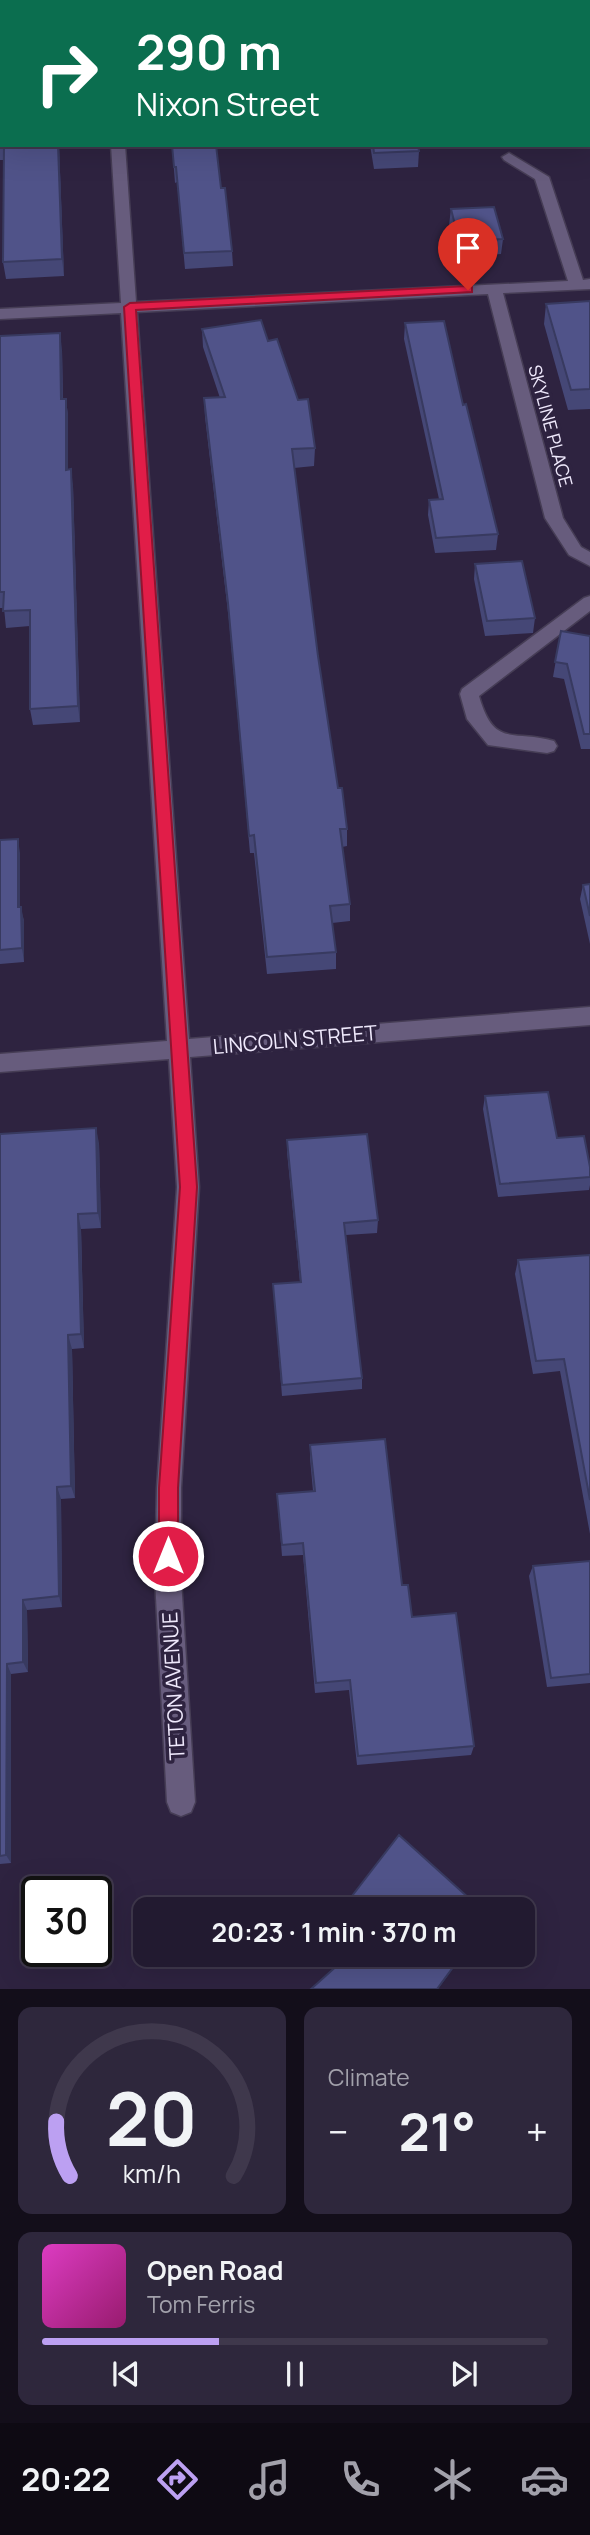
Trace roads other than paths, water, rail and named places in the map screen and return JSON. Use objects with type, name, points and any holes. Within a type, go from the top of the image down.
[{"type":"street","name":"TETON AVENUE","points":[[118,147],[188,1187],[169,1488],[168,1579],[181,1802]]},
{"type":"street","points":[[0,314],[584,284],[542,177],[509,156]]},
{"type":"street","name":"SKYLINE PLACE","points":[[494,289],[554,518],[575,551],[590,560]]},
{"type":"street","points":[[547,746],[495,740],[476,719],[469,694],[590,602]]},
{"type":"street","name":"LINCOLN STREET","points":[[0,1063],[590,1016]]}]
